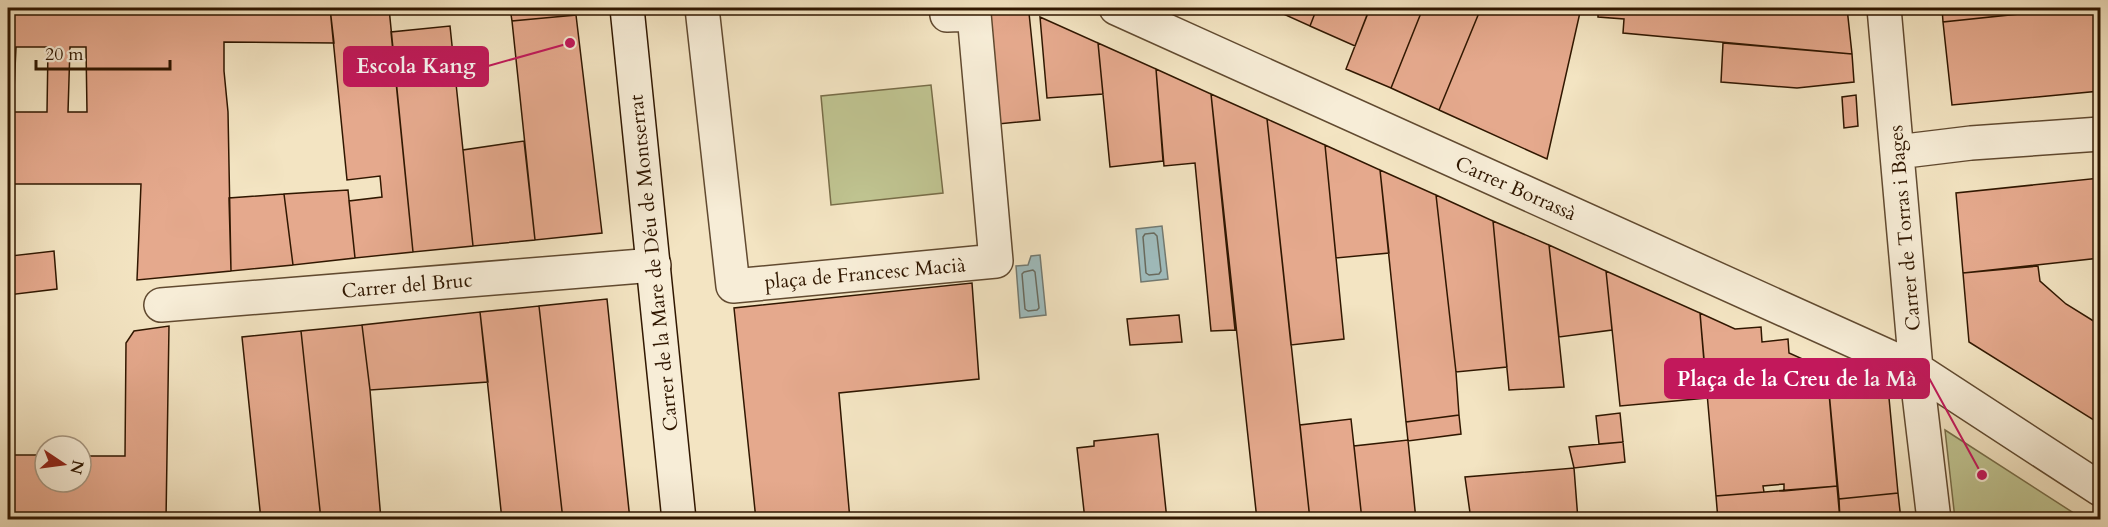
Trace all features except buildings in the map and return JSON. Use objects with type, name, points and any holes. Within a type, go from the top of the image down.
[{"type":"street","name":"Carrer de la Mare de Déu de Montserrat","points":[[627,8],[679,519]]},
{"type":"street","name":"plaça de Francesc Macià","points":[[702,8],[733,286],[996,261],[974,14],[947,15],[946,8]]},
{"type":"street","name":"Carrer Borrassà","points":[[1116,8],[1916,369],[2100,489]]},
{"type":"street","name":"Carrer de Torras i Bages","points":[[1884,8],[1916,369],[1934,519]]},
{"type":"street","points":[[1897,152],[1971,143],[2100,134]]},
{"type":"street","name":"Carrer del Bruc","points":[[161,305],[654,265]]},
{"type":"green space","points":[[931,85],[943,193],[831,205],[821,96]]},
{"type":"green space","points":[[1945,430],[2083,519],[1955,519]]},
{"type":"water","points":[[1162,226],[1168,279],[1141,282],[1136,229]]},
{"type":"water","points":[[1040,255],[1046,315],[1020,318],[1016,266],[1028,265],[1031,256]]},
{"type":"place","name":"Escola Kang","points":[[570,43]]},
{"type":"place","name":"Plaça de la Creu de la Mà","points":[[1982,475]]}]
